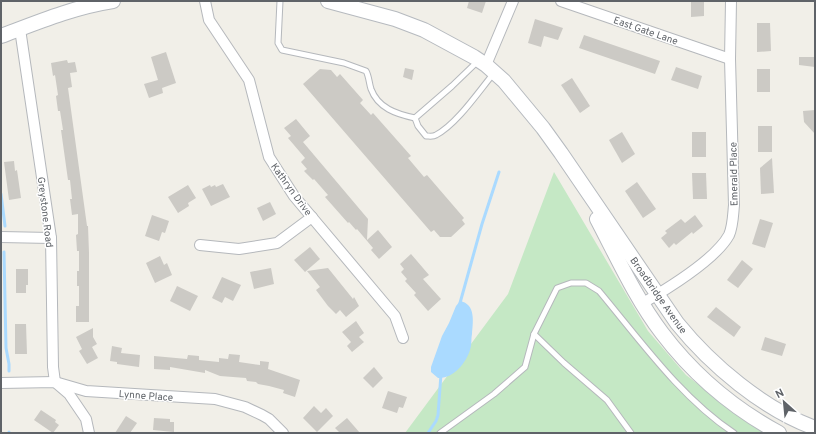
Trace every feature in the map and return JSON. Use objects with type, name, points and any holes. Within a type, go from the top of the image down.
[{"type":"main road","points":[[1,36],[57,15],[93,4],[113,1]]},
{"type":"main road","name":"Broadbridge Avenue","points":[[328,1],[395,19],[438,37],[486,66],[504,81],[543,128],[677,323],[690,339],[718,367],[755,396],[815,428]]},
{"type":"main road","name":"Broadbridge Avenue","points":[[568,164],[643,303],[661,332],[697,372],[715,389],[740,409],[778,433]]},
{"type":"street","name":"Kathryn Drive","points":[[205,1],[209,20],[249,80],[269,157],[294,196],[395,316],[403,338]]},
{"type":"street","points":[[486,66],[513,1]]},
{"type":"street","name":"East Gate Lane","points":[[561,1],[730,59]]},
{"type":"street","name":"Emerald Place","points":[[643,303],[698,266],[718,250],[732,226],[734,205],[730,59],[731,1]]},
{"type":"street","name":"Greystone Road","points":[[20,29],[51,238],[53,366],[55,382]]},
{"type":"street","points":[[200,245],[240,249],[277,243],[312,217]]},
{"type":"street","points":[[1,237],[51,238]]},
{"type":"street","points":[[55,382],[69,394],[86,419],[89,433]]},
{"type":"street","name":"Lynne Place","points":[[1,383],[55,382],[86,391],[215,399],[245,407],[262,415],[269,419],[283,433]]},
{"type":"lane","points":[[280,1],[278,42],[282,50],[344,63],[366,71],[374,96],[379,102],[388,110],[399,115],[415,118]]},
{"type":"lane","points":[[415,118],[418,126],[426,136],[434,136],[450,124],[467,107],[486,66]]},
{"type":"lane","points":[[415,118],[452,86],[486,66]]},
{"type":"lane","points":[[440,433],[494,394],[525,367],[534,334],[557,288],[570,283],[586,283],[599,291],[679,387],[720,424],[734,433]]},
{"type":"lane","points":[[534,334],[564,363],[607,400],[631,433]]},
{"type":"green space","points":[[554,172],[648,331],[686,375],[753,426],[767,433],[405,433],[508,294]]},
{"type":"water","points":[[460,301],[469,306],[472,314],[473,324],[470,350],[462,365],[454,373],[444,378],[438,378],[431,372],[431,367],[442,336],[456,306]]},
{"type":"building","points":[[469,1],[486,1],[482,13],[467,8]]},
{"type":"building","points":[[691,1],[704,1],[704,16],[691,17]]},
{"type":"building","points":[[535,19],[563,28],[558,40],[544,36],[541,47],[528,43]]},
{"type":"building","points":[[757,23],[770,23],[771,51],[757,52]]},
{"type":"building","points":[[584,35],[660,61],[655,74],[579,48]]},
{"type":"building","points":[[166,52],[176,83],[162,88],[163,93],[149,98],[144,84],[158,80],[151,57]]},
{"type":"building","points":[[799,57],[815,57],[815,67],[799,65]]},
{"type":"building","points":[[67,60],[68,63],[75,62],[77,72],[70,73],[72,87],[68,88],[88,226],[89,322],[76,322],[76,306],[79,306],[77,271],[79,271],[79,251],[77,251],[76,235],[78,234],[78,214],[72,215],[70,180],[68,180],[60,111],[58,111],[56,96],[58,95],[55,75],[53,76],[51,63]]},
{"type":"building","points":[[676,67],[702,76],[698,89],[671,80]]},
{"type":"building","points":[[405,68],[414,70],[412,80],[403,77]]},
{"type":"building","points":[[320,69],[331,70],[337,77],[340,74],[363,100],[360,103],[371,115],[373,113],[411,156],[408,158],[424,177],[427,175],[464,218],[462,220],[465,224],[451,237],[440,237],[434,230],[431,232],[303,84]]},
{"type":"building","points":[[757,69],[770,69],[770,92],[757,92]]},
{"type":"building","points":[[572,78],[590,106],[580,113],[561,85]]},
{"type":"building","points":[[815,110],[815,134],[804,122],[803,111]]},
{"type":"building","points":[[296,119],[310,136],[303,142],[368,219],[367,240],[378,230],[392,247],[379,259],[371,250],[373,248],[357,229],[356,230],[349,222],[348,223],[325,197],[328,195],[314,179],[313,180],[304,171],[307,169],[301,162],[305,158],[288,138],[291,136],[284,128]]},
{"type":"building","points":[[758,126],[772,126],[772,152],[758,152]]},
{"type":"building","points":[[622,132],[635,154],[622,163],[609,140]]},
{"type":"building","points":[[692,132],[706,132],[706,157],[692,157]]},
{"type":"building","points":[[772,158],[774,193],[761,194],[760,168]]},
{"type":"building","points":[[14,161],[15,171],[17,170],[21,198],[9,200],[4,162]]},
{"type":"building","points":[[692,173],[706,173],[707,199],[693,199]]},
{"type":"building","points":[[637,182],[656,209],[643,218],[625,191]]},
{"type":"building","points":[[223,184],[230,197],[211,206],[202,189],[210,185],[211,187],[215,185],[216,187]]},
{"type":"building","points":[[188,185],[196,198],[188,203],[189,206],[178,213],[168,197]]},
{"type":"building","points":[[270,202],[276,214],[263,221],[257,208]]},
{"type":"building","points":[[152,215],[169,221],[165,233],[162,232],[159,241],[145,236]]},
{"type":"building","points":[[695,215],[703,226],[693,234],[692,232],[676,245],[674,243],[669,248],[661,238],[667,233],[665,231],[681,219],[685,223]]},
{"type":"building","points":[[760,219],[773,223],[765,248],[752,244]]},
{"type":"building","points":[[310,247],[320,259],[305,272],[294,260]]},
{"type":"building","points":[[411,254],[429,275],[423,279],[441,299],[428,311],[414,295],[416,293],[405,281],[407,279],[401,272],[404,269],[400,264]]},
{"type":"building","points":[[160,256],[164,265],[167,263],[172,275],[155,283],[146,263]]},
{"type":"building","points":[[742,260],[753,269],[738,288],[727,280]]},
{"type":"building","points":[[271,268],[274,284],[254,289],[250,272]]},
{"type":"building","points":[[328,268],[353,299],[354,297],[359,306],[346,317],[340,310],[336,314],[328,306],[316,290],[320,287],[307,271]]},
{"type":"building","points":[[16,269],[28,269],[28,285],[26,285],[26,293],[16,293]]},
{"type":"building","points":[[222,277],[241,285],[233,301],[225,297],[222,303],[212,298]]},
{"type":"building","points":[[177,286],[198,296],[190,311],[170,301]]},
{"type":"building","points":[[716,307],[741,327],[734,337],[707,317]]},
{"type":"building","points":[[356,321],[364,333],[359,337],[364,342],[352,352],[347,346],[351,342],[342,332]]},
{"type":"building","points":[[15,324],[26,324],[27,354],[15,354]]},
{"type":"building","points":[[93,328],[93,337],[97,344],[92,347],[98,358],[87,364],[79,351],[82,349],[76,337]]},
{"type":"building","points":[[765,337],[786,344],[782,356],[761,350]]},
{"type":"building","points":[[112,346],[122,348],[121,353],[140,355],[139,367],[117,364],[117,362],[110,361]]},
{"type":"building","points":[[229,354],[240,355],[239,362],[260,365],[260,361],[269,362],[268,369],[300,380],[295,397],[283,393],[284,390],[247,381],[246,378],[220,376],[205,370],[205,373],[170,367],[170,370],[154,369],[154,356],[187,359],[188,355],[199,356],[199,360],[219,362],[219,358],[228,359]]},
{"type":"building","points":[[374,367],[383,378],[373,388],[363,378]]},
{"type":"building","points":[[388,391],[407,397],[403,408],[399,407],[397,413],[382,408]]},
{"type":"building","points":[[314,406],[321,413],[326,408],[333,416],[317,432],[303,418]]},
{"type":"building","points":[[41,410],[56,420],[55,422],[59,425],[53,433],[34,420]]},
{"type":"building","points":[[126,416],[137,423],[130,433],[115,433]]},
{"type":"building","points":[[154,418],[170,419],[170,422],[174,422],[174,432],[153,430]]},
{"type":"building","points":[[347,418],[360,433],[340,433],[335,428]]},
{"type":"waterway","points":[[460,303],[482,224],[499,172]]},
{"type":"waterway","points":[[1,194],[5,226]]},
{"type":"waterway","points":[[4,252],[6,348],[9,371]]},
{"type":"waterway","points":[[428,433],[438,415],[441,374]]}]
